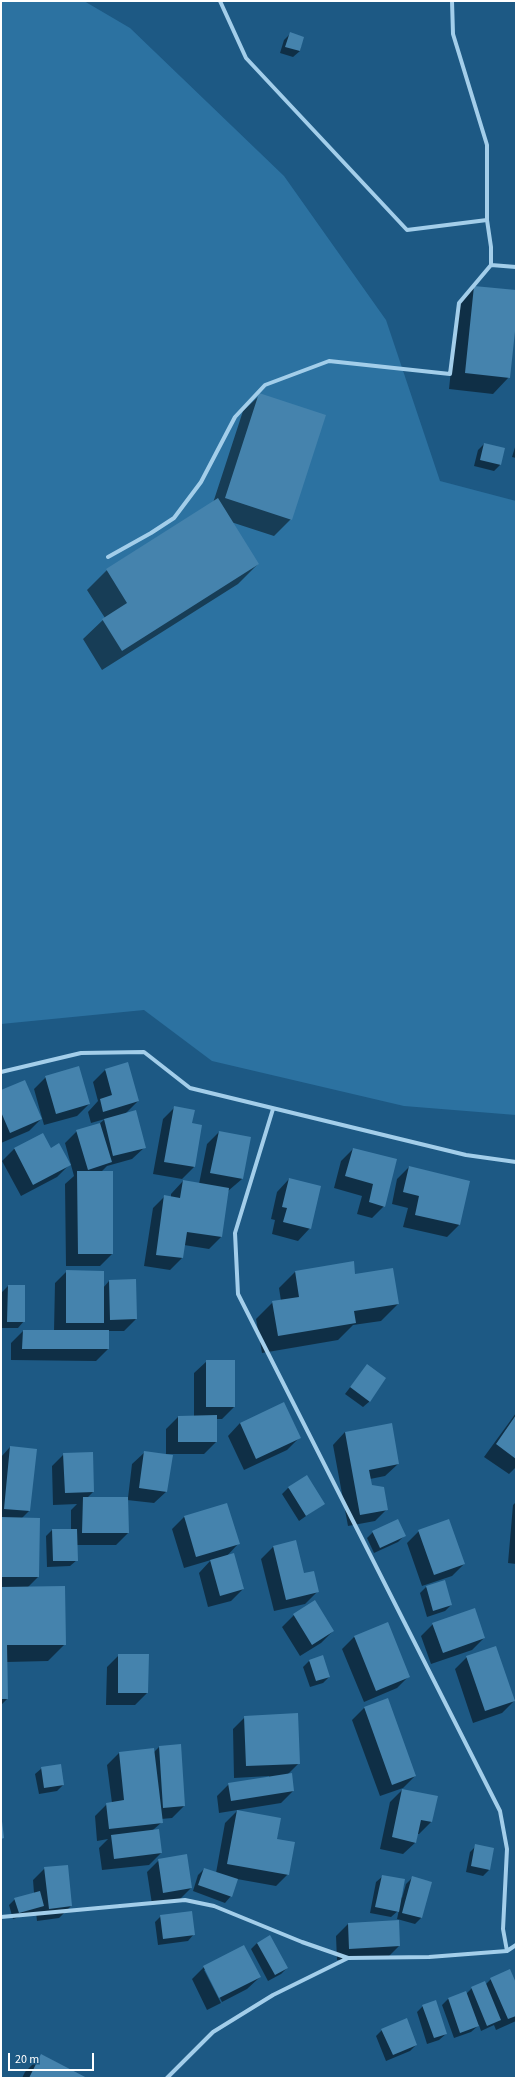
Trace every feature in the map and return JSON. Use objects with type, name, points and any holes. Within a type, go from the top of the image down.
[{"type":"street","points":[[220,1],[246,58],[407,230],[487,220]]},
{"type":"street","points":[[108,557],[151,533],[174,518],[200,482],[235,417],[265,385],[329,361],[450,374],[460,303],[491,265],[490,234],[487,220],[487,145],[453,34],[452,1]]},
{"type":"street","points":[[491,265],[516,267]]},
{"type":"street","points":[[1,1072],[81,1054],[144,1052],[190,1088],[273,1110],[279,1109],[466,1155],[516,1162]]},
{"type":"street","points":[[273,1110],[235,1233],[238,1294],[500,1811],[507,1849],[502,1929],[507,1951]]},
{"type":"street","points":[[1,1917],[185,1900],[214,1906],[348,1958],[429,1957],[507,1951],[516,1945]]},
{"type":"street","points":[[167,2078],[213,2032],[273,1995],[348,1958]]},
{"type":"shaded area","points":[[1,1],[84,1],[130,28],[284,176],[386,320],[440,481],[516,501],[516,1115],[404,1106],[212,1061],[144,1010],[1,1024]]},
{"type":"building","points":[[290,32],[304,37],[300,51],[285,47]]},
{"type":"building","points":[[474,286],[516,290],[516,322],[510,378],[465,373]]},
{"type":"building","points":[[259,393],[326,415],[292,520],[225,498]]},
{"type":"building","points":[[484,443],[505,448],[501,465],[480,460]]},
{"type":"building","points":[[218,498],[259,564],[122,651],[102,619],[127,603],[106,569]]},
{"type":"building","points":[[128,1062],[139,1101],[103,1112],[100,1099],[112,1095],[105,1069]]},
{"type":"building","points":[[79,1066],[90,1104],[56,1114],[45,1076]]},
{"type":"building","points":[[25,1080],[42,1119],[10,1133],[1,1112],[1,1090]]},
{"type":"building","points":[[174,1106],[195,1110],[192,1123],[202,1125],[195,1167],[164,1162]]},
{"type":"building","points":[[136,1110],[146,1148],[113,1156],[104,1119]]},
{"type":"building","points":[[100,1123],[112,1162],[88,1170],[76,1130]]},
{"type":"building","points":[[219,1131],[251,1137],[243,1179],[210,1173]]},
{"type":"building","points":[[43,1133],[51,1148],[59,1143],[71,1165],[33,1185],[14,1148]]},
{"type":"building","points":[[353,1148],[397,1159],[385,1207],[369,1202],[373,1184],[345,1176]]},
{"type":"building","points":[[409,1166],[470,1181],[460,1225],[415,1215],[419,1196],[403,1192]]},
{"type":"building","points":[[77,1171],[113,1171],[113,1254],[78,1254]]},
{"type":"building","points":[[289,1178],[321,1186],[311,1229],[283,1222],[287,1208],[282,1207]]},
{"type":"building","points":[[183,1180],[229,1188],[222,1237],[187,1232],[183,1258],[156,1255],[164,1195],[180,1198]]},
{"type":"building","points":[[354,1261],[355,1274],[393,1268],[399,1304],[354,1311],[356,1323],[278,1336],[272,1301],[299,1297],[295,1271]]},
{"type":"building","points":[[66,1270],[104,1271],[104,1323],[66,1323]]},
{"type":"building","points":[[136,1279],[137,1319],[110,1320],[109,1280]]},
{"type":"building","points":[[8,1285],[25,1285],[25,1322],[7,1322]]},
{"type":"building","points":[[23,1330],[109,1330],[109,1349],[22,1349]]},
{"type":"building","points":[[206,1360],[235,1360],[235,1407],[206,1407]]},
{"type":"building","points":[[367,1364],[386,1378],[370,1402],[350,1387]]},
{"type":"building","points":[[284,1402],[301,1438],[256,1459],[240,1423]]},
{"type":"building","points":[[217,1415],[217,1442],[178,1442],[178,1416]]},
{"type":"building","points":[[516,1415],[516,1459],[496,1444]]},
{"type":"building","points":[[392,1423],[399,1464],[369,1470],[372,1485],[384,1487],[388,1510],[360,1515],[345,1432]]},
{"type":"building","points":[[10,1446],[37,1449],[30,1511],[4,1509]]},
{"type":"building","points":[[144,1451],[173,1455],[167,1492],[139,1488]]},
{"type":"building","points":[[93,1452],[94,1492],[65,1493],[63,1453]]},
{"type":"building","points":[[307,1475],[325,1504],[306,1516],[288,1487]]},
{"type":"building","points":[[83,1497],[128,1497],[129,1533],[82,1533]]},
{"type":"building","points":[[227,1503],[240,1544],[196,1557],[184,1516]]},
{"type":"building","points":[[1,1517],[40,1518],[39,1577],[1,1577]]},
{"type":"building","points":[[398,1519],[406,1536],[380,1548],[372,1531]]},
{"type":"building","points":[[449,1519],[465,1564],[434,1575],[418,1530]]},
{"type":"building","points":[[52,1529],[77,1529],[78,1561],[53,1561]]},
{"type":"building","points":[[296,1540],[304,1573],[314,1571],[319,1592],[286,1600],[273,1546]]},
{"type":"building","points":[[234,1553],[244,1589],[220,1596],[210,1560]]},
{"type":"building","points":[[445,1580],[452,1605],[433,1611],[426,1586]]},
{"type":"building","points":[[65,1586],[66,1645],[7,1645],[8,1699],[1,1699],[1,1587]]},
{"type":"building","points":[[315,1600],[334,1631],[312,1645],[293,1614]]},
{"type":"building","points":[[475,1608],[485,1638],[443,1653],[432,1623]]},
{"type":"building","points":[[388,1622],[410,1677],[376,1691],[354,1636]]},
{"type":"building","points":[[496,1646],[515,1701],[485,1711],[466,1656]]},
{"type":"building","points":[[118,1654],[149,1654],[148,1693],[118,1693]]},
{"type":"building","points":[[323,1655],[330,1677],[316,1681],[309,1660]]},
{"type":"building","points":[[388,1698],[416,1776],[392,1785],[364,1707]]},
{"type":"building","points":[[298,1713],[300,1764],[246,1766],[244,1716]]},
{"type":"building","points":[[181,1744],[185,1806],[163,1808],[159,1746]]},
{"type":"building","points":[[154,1748],[163,1823],[109,1829],[106,1803],[124,1800],[119,1752]]},
{"type":"building","points":[[61,1764],[64,1785],[44,1788],[41,1767]]},
{"type":"building","points":[[292,1773],[294,1791],[231,1801],[228,1783]]},
{"type":"building","points":[[402,1789],[438,1796],[432,1822],[421,1820],[416,1843],[392,1837]]},
{"type":"building","points":[[237,1810],[281,1818],[277,1839],[295,1842],[289,1875],[227,1864]]},
{"type":"building","points":[[1,1813],[4,1838],[1,1839]]},
{"type":"building","points":[[159,1829],[162,1853],[114,1859],[111,1835]]},
{"type":"building","points":[[475,1844],[494,1848],[490,1870],[471,1866]]},
{"type":"building","points":[[187,1854],[192,1888],[163,1893],[158,1859]]},
{"type":"building","points":[[68,1865],[72,1906],[49,1909],[44,1867]]},
{"type":"building","points":[[204,1868],[238,1879],[232,1897],[198,1885]]},
{"type":"building","points":[[382,1875],[405,1879],[399,1912],[375,1907]]},
{"type":"building","points":[[412,1876],[432,1882],[422,1918],[402,1913]]},
{"type":"building","points":[[40,1891],[44,1906],[19,1913],[14,1898]]},
{"type":"building","points":[[192,1911],[195,1935],[163,1939],[160,1915]]},
{"type":"building","points":[[399,1920],[400,1946],[349,1949],[348,1923]]},
{"type":"building","points":[[270,1935],[288,1968],[275,1975],[257,1943]]},
{"type":"building","points":[[244,1945],[261,1977],[219,1998],[203,1966]]},
{"type":"building","points":[[510,1969],[516,1983],[516,2016],[508,2019],[490,1978]]},
{"type":"building","points":[[485,1981],[501,2020],[487,2026],[471,1987]]},
{"type":"building","points":[[466,1991],[479,2026],[460,2033],[448,1998]]},
{"type":"building","points":[[436,2000],[447,2034],[434,2038],[422,2005]]},
{"type":"building","points":[[407,2018],[417,2045],[393,2055],[381,2029]]},
{"type":"building","points":[[41,2054],[87,2078],[29,2078]]}]
